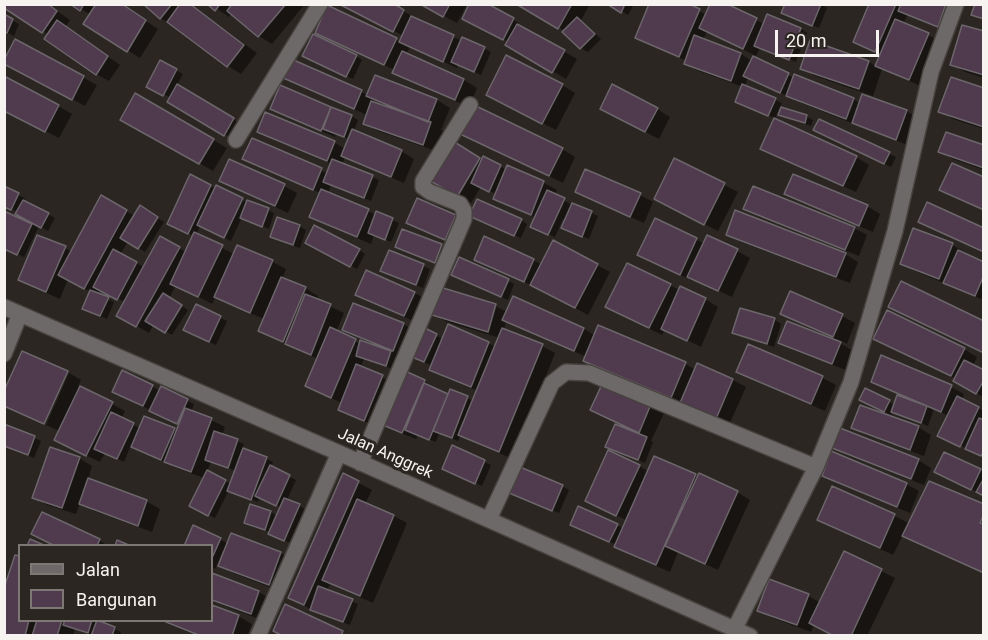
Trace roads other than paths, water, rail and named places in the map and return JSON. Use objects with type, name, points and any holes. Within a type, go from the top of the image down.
[{"type":"street","points":[[236,140],[320,4]]},
{"type":"street","points":[[735,628],[816,466],[851,382],[895,231],[931,72],[956,4]]},
{"type":"street","points":[[360,463],[465,219],[460,204],[430,192],[423,187],[423,181],[470,105]]},
{"type":"street","name":"Jalan Anggrek","points":[[4,307],[750,636]]},
{"type":"street","points":[[4,354],[20,314]]},
{"type":"street","points":[[489,519],[552,383],[566,372],[589,373],[816,466]]},
{"type":"street","points":[[258,636],[339,453]]}]
